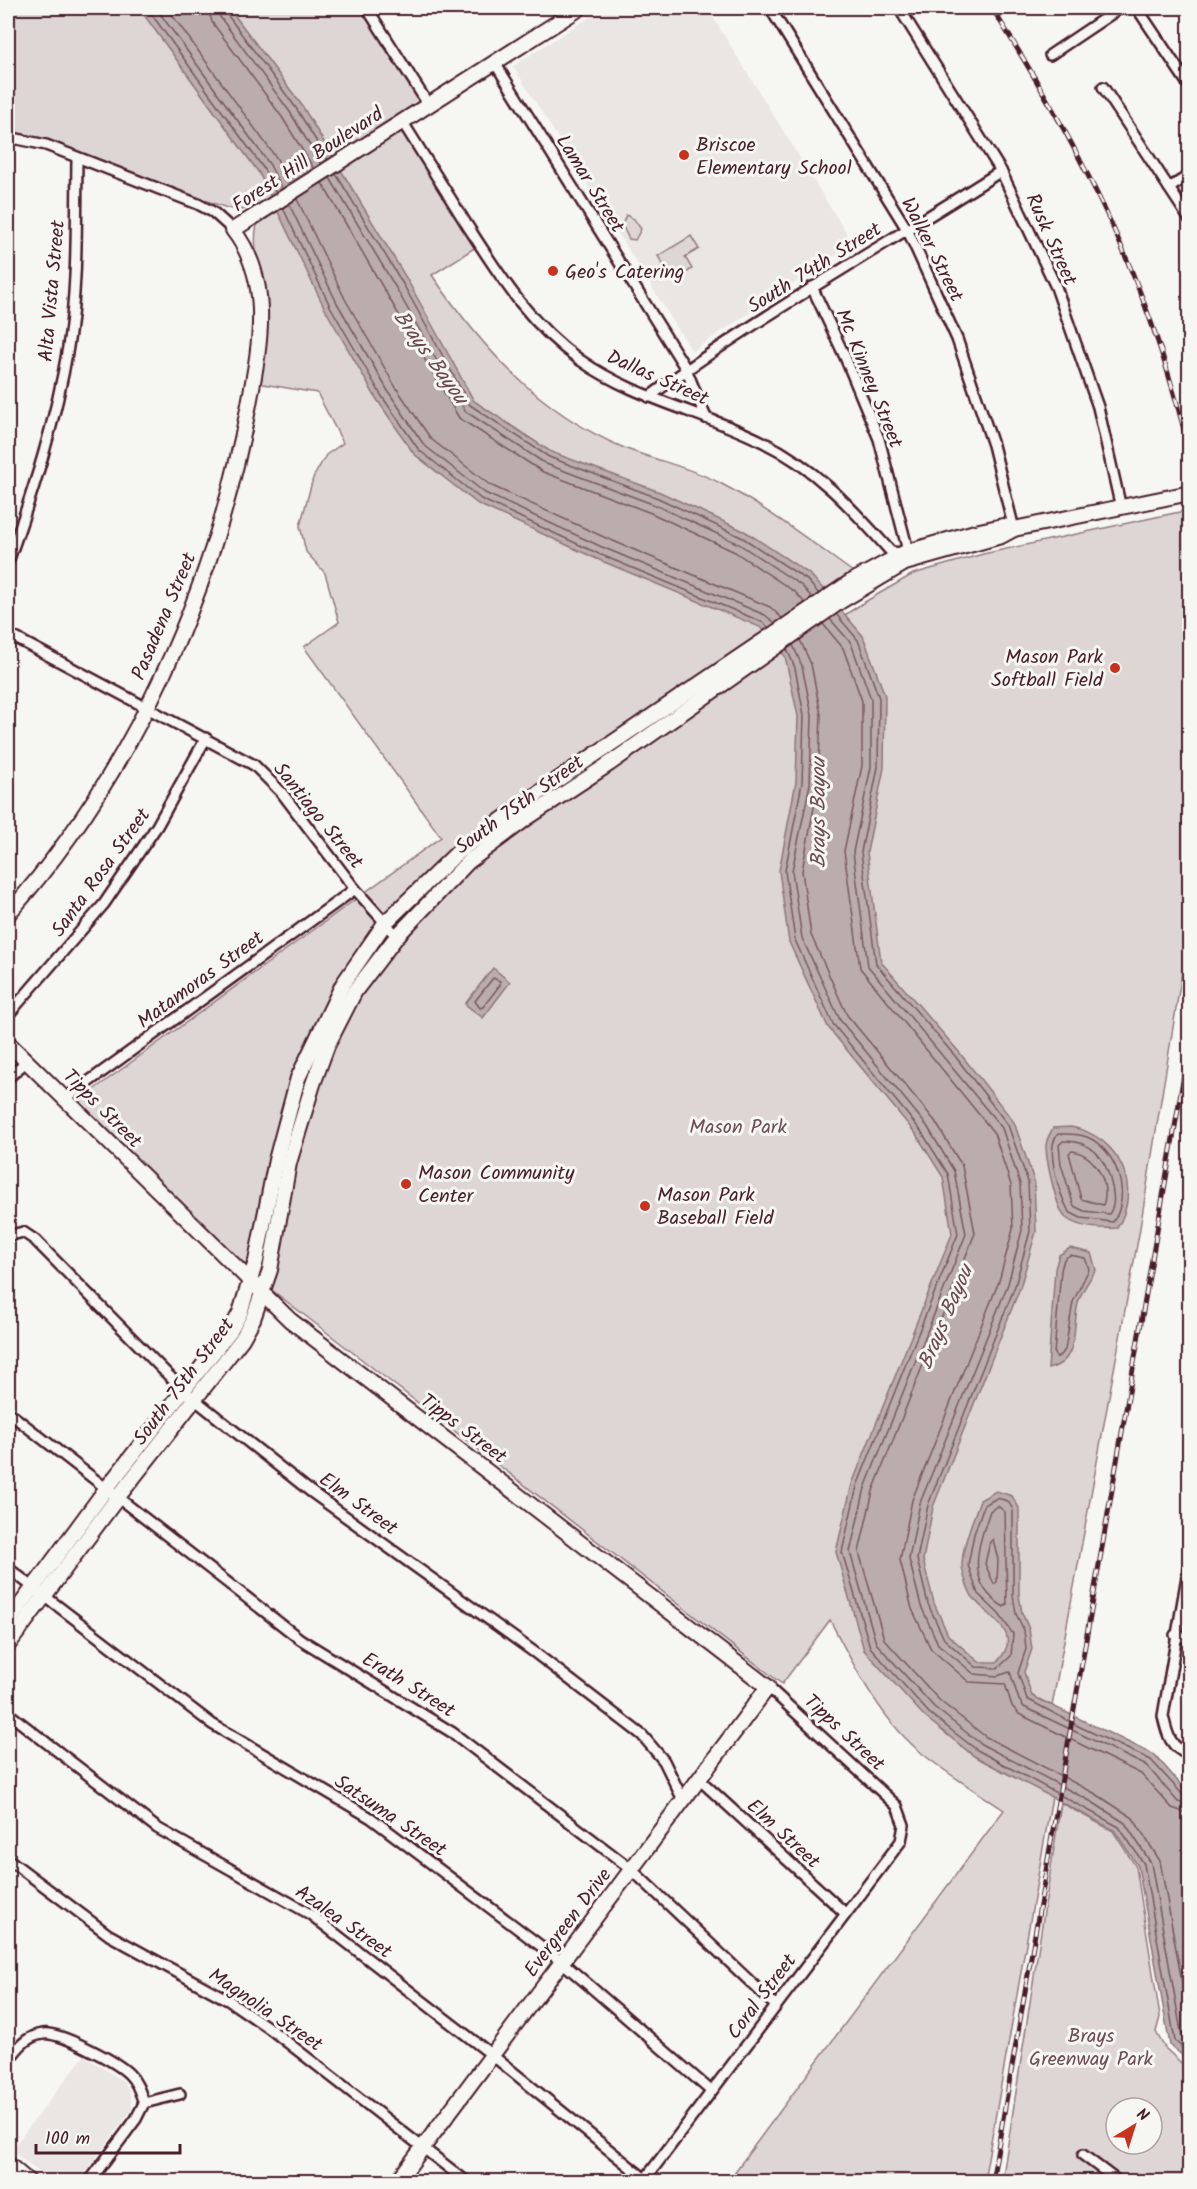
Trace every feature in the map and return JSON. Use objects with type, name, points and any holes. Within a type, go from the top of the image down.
[{"type":"main road","name":"Forest Hill Boulevard","points":[[233,230],[579,8]]},
{"type":"main road","name":"Pasadena Street","points":[[8,914],[74,830],[110,772],[145,707],[197,597],[225,511],[254,378],[261,302],[250,258],[233,230]]},
{"type":"main road","name":"South 75th Street","points":[[852,588],[905,563],[1001,536],[1014,529],[1190,493]]},
{"type":"main road","name":"South 75th Street","points":[[190,1396],[240,1313],[259,1248],[276,1160],[298,1078],[343,984],[385,924],[459,850],[547,787],[752,655],[904,553],[975,532],[1006,526],[1014,529]]},
{"type":"main road","name":"South 75th Street","points":[[8,1645],[39,1592],[112,1493],[190,1396],[242,1339],[270,1270],[289,1163],[327,1047],[355,991],[396,936],[468,862],[527,818],[609,764],[752,655]]},
{"type":"main road","name":"Tipps Street","points":[[8,1042],[290,1320],[768,1687]]},
{"type":"main road","points":[[298,1078],[313,1084]]},
{"type":"main road","name":"South 75th Street","points":[[8,1622],[39,1592]]},
{"type":"main road","name":"Evergreen Drive","points":[[397,2181],[768,1687]]},
{"type":"main road","points":[[8,2164],[29,2181]]},
{"type":"street","name":"Walker Street","points":[[770,8],[908,231],[957,339],[993,445],[1014,529]]},
{"type":"street","name":"Rusk Street","points":[[899,8],[1001,171],[1056,287],[1098,407],[1121,508]]},
{"type":"street","points":[[1050,55],[1120,8]]},
{"type":"street","points":[[1137,8],[1190,87]]},
{"type":"street","points":[[372,9],[428,104]]},
{"type":"street","name":"Lamar Street","points":[[495,63],[686,369],[706,418]]},
{"type":"street","points":[[1103,87],[1190,220]]},
{"type":"street","name":"Dallas Street","points":[[402,122],[511,295],[543,329],[579,359],[610,379],[649,397],[761,440],[800,462],[839,494],[891,552],[904,553]]},
{"type":"street","name":"Forest Hill Boulevard","points":[[8,137],[45,145],[198,204],[218,216],[233,230]]},
{"type":"street","name":"Alta Vista Street","points":[[8,562],[32,497],[52,427],[69,345],[75,263],[77,159]]},
{"type":"street","name":"South 74th Street","points":[[649,397],[686,369],[812,287],[908,231],[1001,171]]},
{"type":"street","points":[[1169,188],[1190,175]]},
{"type":"street","name":"Mc Kinney Street","points":[[812,287],[845,357],[879,439],[907,547],[904,553]]},
{"type":"street","name":"Santiago Street","points":[[8,634],[238,754],[264,773],[355,889],[396,936]]},
{"type":"street","name":"Santa Rosa Street","points":[[8,1015],[72,943],[109,896],[157,826],[206,738]]},
{"type":"street","name":"Matamoras Street","points":[[66,1098],[355,889]]},
{"type":"street","points":[[8,1078],[27,1061]]},
{"type":"street","name":"Elm Street","points":[[11,1235],[23,1232],[35,1240],[190,1396],[310,1491],[534,1652],[642,1735],[664,1761],[683,1800]]},
{"type":"street","name":"Erath Street","points":[[8,1412],[300,1639],[453,1733],[631,1869],[776,2006]]},
{"type":"street","points":[[1190,1559],[1175,1635],[1164,1713],[1168,1740],[1181,1752],[1190,1755]]},
{"type":"street","name":"Satsuma Street","points":[[8,1568],[212,1724],[371,1818],[562,1962],[711,2091]]},
{"type":"street","points":[[1175,1635],[1190,1639]]},
{"type":"street","name":"Tipps Street","points":[[768,1687],[897,1806],[903,1830]]},
{"type":"street","name":"Azalea Street","points":[[8,1713],[157,1828],[310,1914],[492,2055],[644,2180]]},
{"type":"street","name":"Elm Street","points":[[699,1779],[845,1913]]},
{"type":"street","name":"Coral Street","points":[[644,2180],[901,1840],[903,1830]]},
{"type":"street","name":"Magnolia Street","points":[[8,1859],[109,1935],[228,2001],[269,2028],[424,2145],[467,2181]]},
{"type":"street","points":[[8,2061],[29,2038],[51,2033],[114,2063],[129,2074],[139,2087],[144,2103],[136,2119],[89,2181]]},
{"type":"street","points":[[144,2103],[180,2094]]},
{"type":"street","points":[[1083,2155],[1119,2181]]},
{"type":"shaded area","name":"Briscoe Elementary School","points":[[604,8],[707,8],[853,244],[692,351],[513,66]]},
{"type":"shaded area","points":[[84,2056],[123,2081],[129,2090],[132,2109],[79,2181],[50,2181],[11,2150]]},
{"type":"green space","points":[[8,8],[362,8],[416,91],[418,102],[259,204],[242,210],[227,208],[60,148],[8,135]]},
{"type":"green space","name":"Mason Park","points":[[397,131],[404,133],[413,146],[476,247],[432,275],[471,328],[515,375],[538,396],[592,432],[622,447],[696,472],[720,483],[771,514],[853,572],[824,590],[784,655],[863,603],[913,574],[983,554],[1189,510],[1189,930],[1139,1234],[1052,1706],[998,1678],[974,1756],[1052,1797],[984,2181],[728,2181],[1004,1810],[924,1755],[895,1726],[870,1693],[830,1620],[782,1684],[255,1277],[78,1101],[441,837],[304,647],[339,622],[325,573],[306,552],[300,526],[313,478],[326,455],[343,443],[317,393],[257,383],[264,337],[266,298],[257,256],[255,235],[257,225]]},
{"type":"green space","points":[[626,215],[634,219],[641,229],[635,240],[629,239],[622,225]]},
{"type":"green space","points":[[691,236],[699,249],[685,257],[692,269],[673,281],[658,256]]},
{"type":"green space","name":"Brays Greenway Park","points":[[1061,1803],[1113,1831],[1136,1867],[1160,2017],[1156,2032],[1165,2048],[1189,2070],[1189,2181],[1002,2182]]},
{"type":"water","name":"Brays Bayou","points":[[139,8],[229,8],[301,104],[408,281],[474,401],[551,452],[660,492],[746,532],[811,575],[863,636],[885,696],[884,768],[867,852],[881,962],[959,1052],[1014,1122],[1034,1181],[1036,1232],[1020,1288],[933,1507],[923,1560],[934,1603],[948,1635],[979,1662],[997,1662],[1005,1652],[1007,1636],[997,1621],[972,1596],[964,1577],[962,1564],[966,1540],[980,1500],[996,1491],[1012,1496],[1019,1508],[1019,1595],[1032,1649],[1024,1672],[1032,1696],[1155,1755],[1189,1794],[1189,2061],[1170,2045],[1138,1866],[1114,1830],[974,1756],[925,1717],[864,1650],[836,1552],[852,1484],[952,1234],[943,1177],[916,1134],[828,1027],[789,942],[779,871],[796,782],[798,716],[785,656],[760,627],[597,559],[478,504],[414,454],[376,398],[325,309],[259,173]]},
{"type":"water","points":[[493,968],[510,982],[483,1018],[465,1004]]},
{"type":"water","points":[[1071,1127],[1088,1132],[1102,1141],[1114,1152],[1122,1166],[1127,1180],[1128,1196],[1117,1228],[1084,1226],[1071,1221],[1062,1213],[1052,1184],[1046,1143],[1053,1128]]},
{"type":"water","points":[[1070,1248],[1091,1253],[1096,1270],[1079,1299],[1070,1352],[1058,1365],[1048,1369],[1055,1269],[1059,1255]]},
{"type":"railway","points":[[992,8],[1056,115],[1085,168],[1110,222],[1155,333],[1174,392],[1190,454]]},
{"type":"railway","points":[[992,2182],[1190,1040]]},
{"type":"place","name":"Briscoe Elementary School","points":[[684,155]]},
{"type":"place","name":"Geo's Catering","points":[[553,271]]},
{"type":"place","name":"Mason Park Softball Field","points":[[1115,668]]},
{"type":"place","name":"Mason Community Center","points":[[406,1184]]},
{"type":"place","name":"Mason Park Baseball Field","points":[[645,1206]]}]
